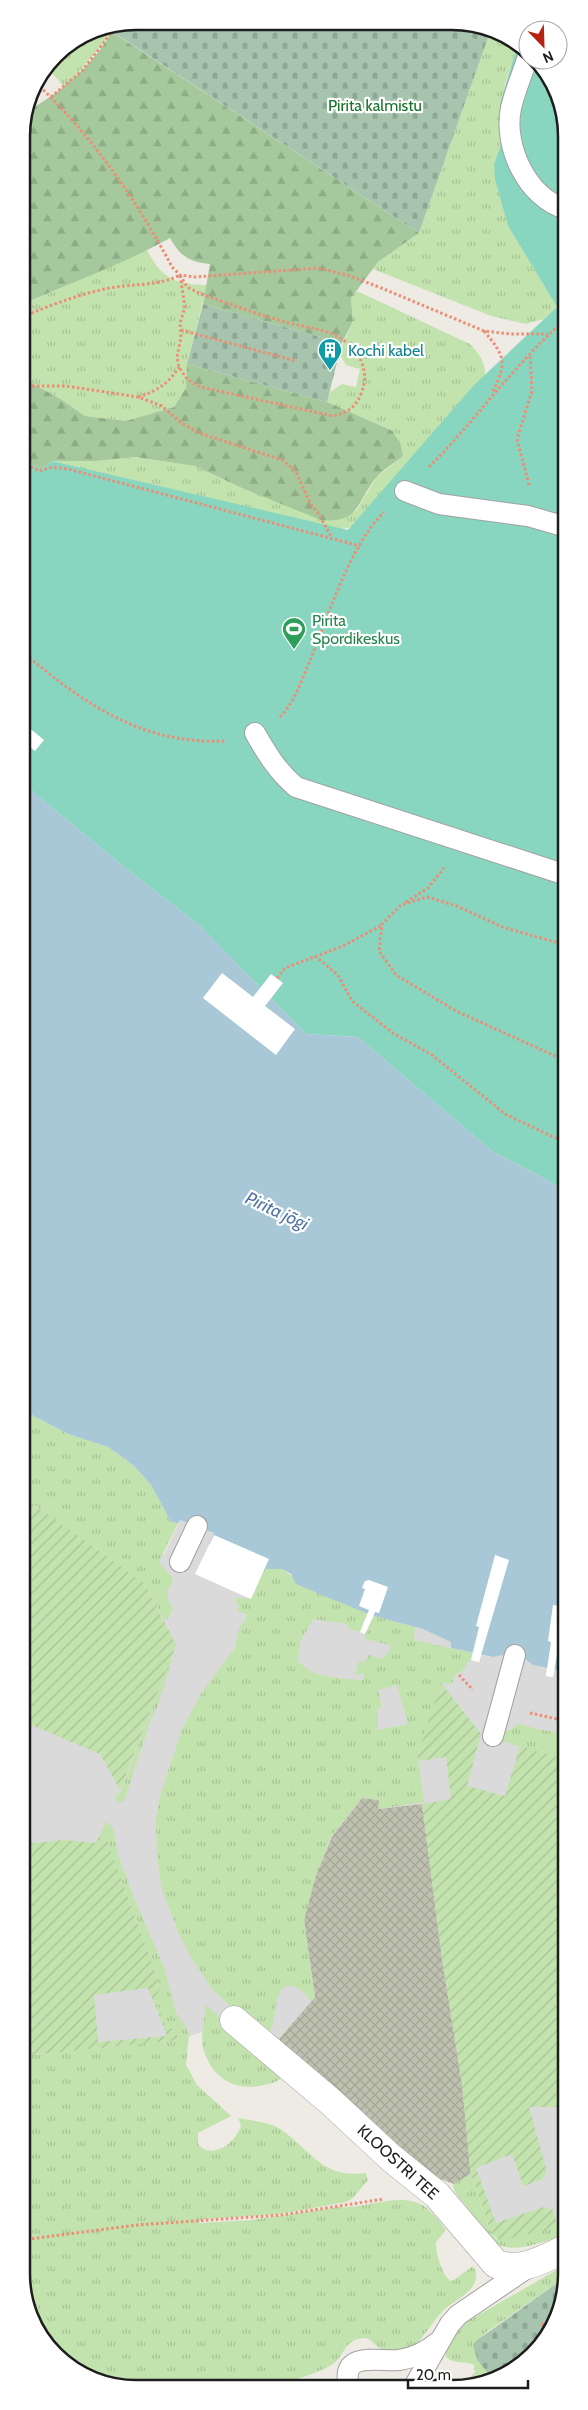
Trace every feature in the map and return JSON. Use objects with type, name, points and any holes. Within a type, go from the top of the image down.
[{"type":"street","name":"KLOOSTRI TEE","points":[[234,2020],[331,2102],[390,2157],[437,2195],[496,2264],[508,2268],[522,2267],[558,2252]]},
{"type":"lane","points":[[523,70],[511,108],[510,122],[515,153],[520,166],[538,192],[558,206]]},
{"type":"lane","points":[[405,491],[439,504],[528,516],[558,525]]},
{"type":"lane","points":[[255,733],[284,777],[296,787],[558,872]]},
{"type":"lane","points":[[180,1562],[197,1526]]},
{"type":"lane","points":[[493,1736],[515,1655]]},
{"type":"lane","points":[[418,2380],[441,2339],[458,2316],[534,2263]]},
{"type":"lane","points":[[347,2380],[349,2370],[355,2364],[368,2358],[396,2360],[407,2358],[430,2348],[441,2339]]},
{"type":"path","points":[[51,97],[83,70],[111,33]]},
{"type":"path","points":[[41,88],[71,118],[127,193],[160,244],[172,267],[180,274],[187,287],[198,293],[284,322],[327,332],[342,338],[361,359],[365,379],[358,401],[343,414],[333,416],[200,388],[187,379],[179,368],[177,357],[181,330],[180,323],[185,307],[180,274]]},
{"type":"path","points":[[30,314],[73,297],[107,288],[168,281],[180,274],[195,277],[318,268],[347,274],[484,331],[510,334],[549,334]]},
{"type":"path","points":[[30,659],[56,681],[97,709],[132,726],[175,738],[209,742],[232,741],[255,733],[275,723],[287,710],[347,572],[372,524],[457,439],[490,396],[558,326]]},
{"type":"path","points":[[181,330],[296,361]]},
{"type":"path","points":[[484,331],[500,349],[503,363],[501,376],[490,396]]},
{"type":"path","points":[[522,459],[517,439],[532,392],[530,353]]},
{"type":"path","points":[[138,397],[158,390],[171,380],[179,368]]},
{"type":"path","points":[[30,386],[66,386],[138,397],[162,406],[180,422],[199,433],[282,460],[295,470],[311,505],[317,511],[332,538]]},
{"type":"path","points":[[30,466],[39,471],[52,467],[68,469],[360,546]]},
{"type":"path","points":[[277,978],[285,968],[342,946],[382,924],[402,905],[428,888],[444,868],[458,840]]},
{"type":"path","points":[[402,905],[427,897],[457,906],[502,927],[558,944]]},
{"type":"path","points":[[382,924],[379,951],[396,975],[456,1011],[558,1056]]},
{"type":"path","points":[[315,956],[338,974],[352,1001],[393,1032],[432,1055],[505,1114],[558,1139]]},
{"type":"path","points":[[30,2239],[137,2225],[281,2215],[410,2194],[437,2195]]},
{"type":"shaded area","points":[[30,1490],[164,1555],[180,1520],[214,1533],[196,1574],[250,1599],[264,1569],[363,1624],[365,1634],[374,1616],[423,1629],[452,1642],[451,1648],[473,1653],[471,1660],[479,1662],[481,1655],[493,1657],[509,1654],[521,1656],[533,1665],[547,1668],[546,1676],[553,1677],[555,1669],[558,1670],[558,2228],[499,2240],[471,2174],[440,2179],[307,2068],[279,2039],[234,2021],[179,2040],[30,2055]]},
{"type":"shaded area","points":[[362,1798],[379,1800],[379,1809],[422,1804],[442,1959],[462,2084],[471,2174],[454,2184],[440,2179],[405,2157],[307,2068],[279,2039],[315,1997],[304,1920],[315,1878],[332,1837]]},
{"type":"green space","name":"Pirita kalmistu","points":[[129,30],[452,30],[473,32],[488,37],[419,233],[113,32]]},
{"type":"green space","points":[[112,33],[65,88],[51,72],[56,66],[83,44]]},
{"type":"green space","points":[[113,33],[419,233],[378,262],[351,298],[353,321],[342,343],[203,304],[210,264],[196,262],[186,257],[170,238],[134,257],[30,302],[30,129],[34,108],[66,85],[87,66]]},
{"type":"green space","points":[[488,37],[515,51],[505,84],[499,131],[501,145],[494,164],[508,226],[557,307],[544,319],[526,324],[491,316],[373,269],[378,262],[419,233]]},
{"type":"green space","name":"Pirita Spordikeskus","points":[[516,51],[518,53],[518,70],[535,70],[550,95],[557,122],[558,136],[558,1186],[492,1151],[358,1037],[306,1034],[199,925],[123,866],[33,792],[30,786],[30,464],[41,469],[52,461],[348,530],[474,385],[557,307],[508,226],[495,179],[494,164],[501,145],[499,131],[500,104]]},
{"type":"green space","points":[[147,250],[164,274],[178,281],[207,285],[187,364],[186,388],[174,407],[126,421],[85,416],[59,398],[30,382],[30,301]]},
{"type":"green space","points":[[357,291],[470,344],[482,360],[485,369],[485,379],[363,525],[336,530],[52,461],[96,461],[135,457],[195,466],[244,489],[283,503],[356,511],[376,478],[403,456],[391,430],[327,402],[330,392],[342,384],[356,387],[360,369],[346,365],[339,353],[353,321],[351,298]]},
{"type":"green space","points":[[203,304],[342,343],[327,402],[187,364]]},
{"type":"green space","points":[[187,364],[327,402],[391,430],[400,442],[403,456],[375,479],[356,510],[343,519],[333,520],[321,520],[244,489],[195,466],[135,457],[96,461],[52,461],[41,469],[30,464],[30,382],[59,398],[85,416],[126,421],[174,407],[186,388]]},
{"type":"green space","points":[[30,1414],[68,1434],[108,1447],[125,1459],[151,1485],[171,1522],[178,1523],[160,1560],[160,1564],[173,1578],[172,1584],[167,1591],[168,1600],[173,1609],[168,1618],[164,1620],[144,1583],[30,1502]]},
{"type":"green space","points":[[30,1502],[144,1583],[176,1645],[120,1790],[100,1754],[30,1724]]},
{"type":"green space","points":[[264,1569],[282,1569],[313,1591],[368,1612],[360,1632],[351,1630],[346,1624],[313,1619],[300,1642],[298,1660],[303,1666],[319,1674],[364,1680],[364,1673],[355,1675],[358,1662],[364,1662],[369,1655],[383,1659],[391,1648],[390,1645],[365,1639],[365,1634],[374,1616],[415,1627],[414,1640],[473,1653],[465,1669],[456,1674],[452,1684],[441,1683],[418,1758],[424,1802],[378,1809],[379,1800],[362,1798],[331,1837],[315,1878],[304,1920],[315,1997],[312,2001],[297,1988],[289,1986],[283,1989],[279,1995],[272,2029],[269,2034],[247,2021],[213,1990],[192,1959],[179,1934],[162,1890],[157,1858],[156,1821],[159,1799],[182,1729],[202,1692],[235,1648],[239,1628],[246,1620],[246,1614],[237,1611],[239,1606],[235,1600],[236,1598],[251,1598]],"holes":[[[397,1685],[408,1724],[378,1730],[377,1708],[382,1707],[378,1690]]]},
{"type":"green space","points":[[176,1645],[158,1706],[152,1717],[124,1801],[120,1803],[115,1799],[118,1793],[120,1793]]},
{"type":"green space","points":[[441,1683],[481,1734],[467,1786],[505,1796],[520,1746],[558,1758],[558,1803],[556,1811],[558,1812],[558,2107],[529,2107],[547,2172],[541,2180],[523,2186],[512,2154],[476,2168],[496,2223],[544,2207],[553,2210],[558,2228],[499,2240],[491,2233],[470,2171],[462,2084],[442,1959],[422,1804],[451,1799],[446,1757],[420,1761],[417,1757]]},
{"type":"green space","points":[[518,1723],[558,1733],[558,1758],[498,1740],[500,1731],[511,1730]]},
{"type":"green space","points":[[106,1821],[113,1828],[118,1854],[133,1895],[165,1970],[176,2013],[184,2023],[189,2035],[186,2065],[197,2085],[231,2116],[198,2133],[198,2144],[210,2151],[217,2150],[235,2138],[241,2125],[238,2118],[261,2122],[283,2131],[328,2168],[351,2174],[366,2173],[368,2180],[353,2198],[346,2202],[280,2214],[205,2219],[199,2221],[200,2223],[251,2220],[397,2200],[419,2204],[429,2210],[446,2230],[436,2242],[437,2253],[444,2273],[450,2281],[473,2266],[476,2277],[474,2284],[468,2291],[445,2309],[409,2351],[386,2351],[380,2349],[367,2338],[364,2338],[357,2339],[348,2345],[337,2361],[329,2367],[295,2380],[136,2380],[115,2378],[83,2366],[66,2354],[48,2333],[41,2321],[32,2295],[30,2274],[30,2055],[179,2040],[175,2030],[166,2027],[155,1997],[161,1987],[107,1840],[99,1837]]},
{"type":"green space","points":[[99,1837],[107,1840],[161,1988],[155,1997],[166,2027],[175,2030],[179,2040],[30,2055],[30,1843],[64,1840],[96,1843]],"holes":[[[148,1988],[167,2036],[98,2042],[94,1995]]]},
{"type":"green space","points":[[205,2004],[284,2076],[273,2083],[250,2087],[233,2084],[219,2076],[209,2062],[203,2048],[202,2035]]},
{"type":"green space","points":[[471,2174],[491,2233],[496,2239],[558,2227],[558,2237],[523,2247],[511,2248],[500,2245],[490,2239],[480,2228],[457,2195],[453,2184]]},
{"type":"green space","points":[[558,2269],[558,2282],[484,2334],[476,2354],[489,2373],[468,2379],[475,2372],[474,2365],[453,2361],[446,2357],[446,2348],[461,2325]]},
{"type":"green space","points":[[558,2283],[554,2302],[547,2321],[532,2344],[517,2358],[488,2373],[478,2361],[473,2346],[476,2341]]},
{"type":"water","name":"Pirita jõgi","points":[[30,786],[33,792],[123,866],[199,925],[306,1034],[358,1037],[492,1151],[558,1186],[558,1670],[533,1665],[521,1656],[509,1654],[493,1657],[451,1648],[451,1642],[423,1629],[374,1616],[296,1584],[291,1574],[282,1569],[264,1569],[209,1544],[214,1533],[180,1520],[178,1523],[171,1522],[151,1485],[125,1459],[108,1447],[68,1434],[30,1414]]},
{"type":"pier","points":[[30,729],[44,740],[35,751],[30,747]]},
{"type":"pier","points":[[222,973],[253,997],[271,974],[283,983],[265,1006],[295,1029],[276,1055],[203,998]]},
{"type":"pier","points":[[214,1535],[269,1559],[251,1599],[195,1574]]},
{"type":"pier","points":[[495,1555],[509,1560],[479,1662],[471,1660],[479,1627],[476,1626]]},
{"type":"pier","points":[[369,1580],[388,1587],[379,1613],[375,1612],[365,1634],[360,1632],[369,1610],[359,1606],[365,1589],[362,1588],[365,1581]]},
{"type":"pier","points":[[553,1605],[558,1606],[558,1649],[553,1677],[546,1676],[551,1642],[548,1641]]},
{"type":"place","name":"Kochi kabel","points":[[330,371]]},
{"type":"place","name":"Pirita Spordikeskus","points":[[294,650]]}]
